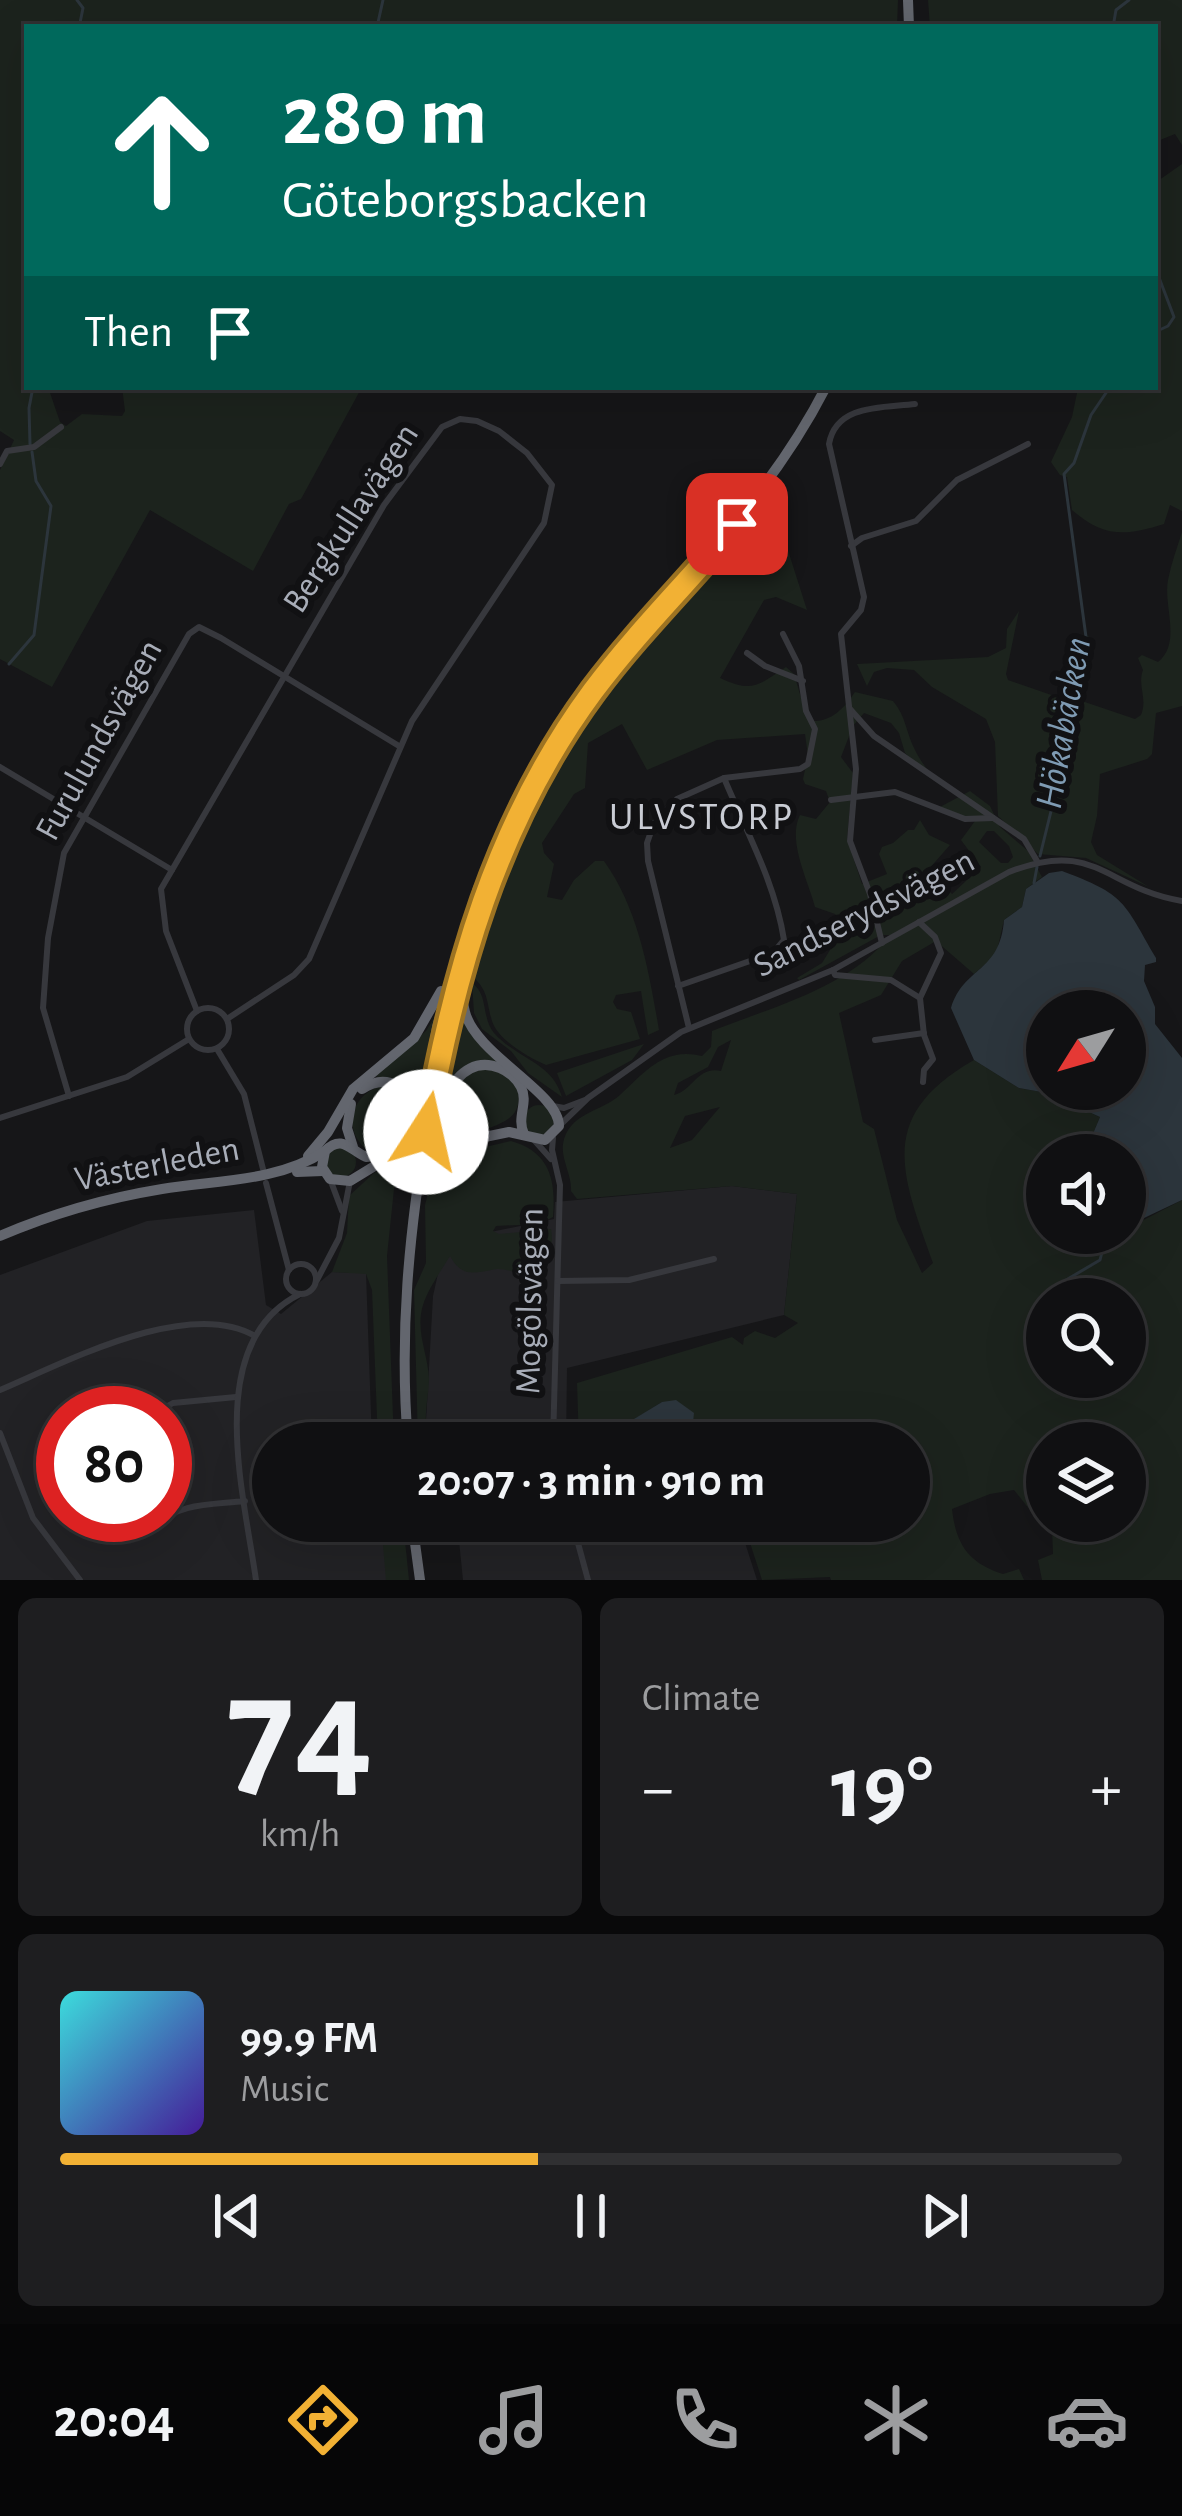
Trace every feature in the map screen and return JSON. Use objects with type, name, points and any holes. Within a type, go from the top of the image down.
[{"type":"highway","points":[[406,1422],[405,1295],[411,1219],[449,1013],[506,838],[559,741],[612,667],[756,500],[820,390]]},
{"type":"highway","points":[[405,1422],[400,1296],[416,1134],[453,968],[489,862],[554,735],[625,638],[756,488],[820,390]]},
{"type":"highway","points":[[353,1178],[395,1155],[507,1132],[545,1140],[557,1130],[550,1104],[489,1049],[468,1022],[463,992],[474,926]]},
{"type":"highway","points":[[296,1166],[321,1143],[360,1082],[414,1038],[453,968]]},
{"type":"highway","points":[[422,1159],[450,1086],[470,1068],[495,1066],[513,1076],[524,1094],[521,1113],[529,1137]]},
{"type":"highway","points":[[353,1178],[356,1150],[347,1128],[350,1106],[363,1089],[390,1082],[406,1094],[416,1134]]},
{"type":"highway","points":[[441,1146],[502,1126],[536,1101],[550,1104]]},
{"type":"highway","points":[[327,1175],[339,1114]]},
{"type":"highway","points":[[329,1147],[395,1155]]},
{"type":"highway","name":"Västerleden","points":[[0,1238],[64,1213],[131,1195],[296,1166],[329,1147]]},
{"type":"highway","name":"Västerleden","points":[[0,1238],[132,1198],[310,1169],[353,1178]]},
{"type":"highway","points":[[417,1542],[422,1580]]},
{"type":"street","points":[[882,943],[850,841],[856,770],[841,634],[861,610],[864,597],[829,451],[832,429],[852,413],[915,404]]},
{"type":"street","name":"Bergkullavägen","points":[[197,1011],[166,931],[161,889],[384,505],[442,427],[460,418],[477,421],[527,453],[552,485],[544,523],[452,655],[400,746],[309,959],[294,975],[227,1019]]},
{"type":"street","points":[[0,464],[8,451],[34,447],[61,427]]},
{"type":"street","points":[[851,546],[916,521],[957,480],[1028,444]]},
{"type":"street","name":"Furulundsvägen","points":[[70,1096],[43,1008],[56,882],[81,818],[189,634],[199,627],[283,676]]},
{"type":"street","points":[[689,1028],[647,843],[667,806],[724,778],[800,769],[808,764],[815,729],[806,711],[803,681],[783,634]]},
{"type":"street","points":[[747,653],[803,681]]},
{"type":"street","points":[[283,676],[400,746]]},
{"type":"street","points":[[848,707],[874,736],[1031,846],[1037,861],[1076,860],[1139,890],[1182,901]]},
{"type":"street","points":[[0,767],[172,870]]},
{"type":"street","points":[[678,986],[773,953],[784,940],[763,863],[747,837],[724,778]]},
{"type":"street","points":[[831,800],[896,792],[965,819],[993,818]]},
{"type":"street","name":"Sandserydsvägen","points":[[557,1130],[588,1098],[689,1028],[832,970],[1037,861]]},
{"type":"street","points":[[920,922],[935,937],[941,953],[920,998],[933,1059],[924,1070],[923,1082]]},
{"type":"street","points":[[832,970],[835,975],[891,980],[920,998]]},
{"type":"street","points":[[210,1007],[227,1019],[229,1036],[217,1048],[202,1050],[189,1040],[189,1018],[197,1011],[210,1007]]},
{"type":"street","points":[[874,1040],[924,1033]]},
{"type":"street","points":[[0,1118],[127,1077],[189,1040]]},
{"type":"street","points":[[217,1048],[244,1094],[263,1169]]},
{"type":"street","name":"Sandserydsvägen","points":[[550,1104],[564,1108],[588,1098]]},
{"type":"street","name":"Mogölsvägen","points":[[555,1422],[557,1130]]},
{"type":"street","name":"Mogölsvägen","points":[[529,1137],[554,1161]]},
{"type":"street","points":[[327,1175],[343,1214]]},
{"type":"street","points":[[256,1580],[237,1378],[255,1336],[283,1302],[310,1292],[317,1280],[335,1247],[353,1178]]},
{"type":"street","points":[[266,1183],[289,1270],[283,1302]]},
{"type":"street","points":[[286,1258],[322,1265]]},
{"type":"street","points":[[558,1281],[629,1280],[714,1259]]},
{"type":"street","points":[[289,1270],[304,1264]]},
{"type":"street","points":[[304,1264],[317,1280]]},
{"type":"street","points":[[287,1285],[300,1294]]},
{"type":"street","points":[[0,1390],[162,1329],[224,1323],[255,1336]]},
{"type":"street","points":[[192,1400],[236,1397]]},
{"type":"street","points":[[0,1433],[33,1518],[80,1580]]},
{"type":"street","points":[[192,1507],[245,1501]]},
{"type":"street","points":[[578,1542],[588,1580]]},
{"type":"shaded area","points":[[0,0],[898,0],[897,24],[24,24],[24,390],[49,390],[60,422],[66,426],[82,414],[122,416],[122,390],[360,390],[301,499],[289,504],[253,571],[150,510],[52,687],[0,659],[0,470],[14,440],[0,431]]},
{"type":"shaded area","points":[[928,0],[1182,0],[1182,145],[1175,134],[1158,141],[1158,24],[930,24]]},
{"type":"shaded area","points":[[1182,164],[1182,511],[1170,505],[1164,524],[1116,532],[1095,526],[1072,510],[1067,477],[1051,462],[1072,417],[1077,393],[1073,390],[1158,390],[1158,181]]},
{"type":"shaded area","points":[[772,500],[807,610],[776,597],[764,600],[720,678],[754,685],[786,667],[794,674],[808,721],[835,714],[855,692],[893,701],[932,778],[905,753],[891,723],[864,713],[853,726],[841,757],[853,773],[847,839],[862,884],[887,874],[879,854],[882,847],[914,830],[920,820],[929,835],[950,845],[928,870],[952,894],[981,867],[961,840],[975,821],[938,808],[970,791],[990,806],[1000,827],[1028,851],[1042,877],[1026,889],[1022,907],[1004,920],[996,955],[974,974],[936,941],[902,961],[881,995],[839,1013],[863,1122],[874,1129],[897,1220],[922,1273],[933,1263],[906,1174],[910,1125],[922,1103],[943,1081],[974,1060],[1026,1089],[1026,1110],[1085,1110],[1100,1117],[1093,1134],[1026,1134],[1026,1254],[1146,1254],[1146,1219],[1182,1200],[1182,1580],[1042,1580],[1038,1560],[1053,1554],[1053,1542],[1146,1542],[1146,1422],[1026,1422],[1026,1505],[1014,1490],[952,1509],[961,1542],[973,1558],[1003,1574],[1019,1569],[1024,1580],[762,1580],[750,1542],[930,1542],[930,1422],[691,1422],[662,1402],[634,1422],[578,1422],[577,1383],[732,1337],[743,1345],[744,1338],[755,1331],[775,1338],[798,1323],[784,1315],[797,1194],[732,1186],[577,1199],[571,1191],[563,1144],[571,1126],[612,1101],[658,1062],[678,1055],[702,1056],[711,1047],[712,1031],[784,1004],[854,969],[890,935],[881,935],[797,978],[822,963],[830,950],[825,936],[846,926],[835,914],[815,907],[797,848],[800,815],[816,819],[830,802],[826,791],[803,779],[808,756],[805,734],[717,740],[647,770],[622,724],[588,743],[585,788],[574,794],[542,843],[554,864],[547,897],[562,900],[574,880],[595,861],[604,861],[634,921],[659,1030],[648,1035],[641,991],[616,995],[613,1002],[617,1009],[631,1012],[640,1039],[546,1065],[501,1035],[484,992],[472,976],[500,874],[546,778],[574,733],[672,608]],"holes":[[[987,831],[994,831],[1009,846],[1013,857],[1008,863],[1001,863],[979,842]],[[731,1040],[721,1071],[706,1072],[674,1095],[678,1083],[708,1067],[718,1047]],[[720,1107],[692,1140],[670,1148],[685,1116]]]},
{"type":"shaded area","points":[[1182,532],[1182,706],[1156,713],[1152,754],[1147,759],[1100,774],[1091,842],[1097,855],[1149,887],[1086,858],[1038,854],[998,816],[995,742],[986,719],[932,687],[914,670],[874,672],[867,686],[857,664],[988,657],[1006,648],[1007,629],[1019,611],[1008,680],[1063,699],[1071,696],[1088,635],[1091,643],[1079,700],[1135,719],[1143,703],[1143,670],[1138,658],[1142,655],[1158,662],[1169,645],[1168,580]]},
{"type":"shaded area","points":[[1062,871],[1099,887],[1121,902],[1156,958],[1145,965],[1144,981],[1155,1007],[1155,1024],[1182,1058],[1182,1200],[1146,1217],[1146,1134],[1093,1134],[1100,1117],[1085,1110],[1146,1110],[1146,990],[1026,990],[1026,1089],[974,1060],[951,1008],[964,984],[996,950],[1004,920],[1022,907],[1026,889],[1049,873]]},
{"type":"shaded area","points":[[472,983],[481,994],[494,1033],[542,1068],[562,1097],[528,1073],[511,1051],[482,1029],[474,1013]]},
{"type":"shaded area","points":[[459,997],[462,1015],[503,1065],[469,1065],[433,1112]]},
{"type":"shaded area","points":[[434,1018],[416,1100],[402,1083],[375,1076],[426,1031]]},
{"type":"shaded area","points":[[644,1044],[632,1060],[566,1096],[557,1073]]},
{"type":"shaded area","points":[[475,1070],[495,1070],[511,1079],[518,1093],[517,1108],[496,1125],[430,1143],[455,1085]]},
{"type":"shaded area","points":[[381,1086],[404,1103],[406,1148],[371,1153],[356,1136],[353,1116],[361,1098]]},
{"type":"shaded area","points":[[539,1105],[550,1109],[554,1120],[550,1131],[539,1135],[528,1131],[524,1120],[528,1109]]},
{"type":"shaded area","points":[[511,1141],[534,1152],[548,1169],[553,1217],[539,1224],[496,1226],[493,1231],[551,1229],[552,1237],[543,1261],[526,1274],[500,1269],[469,1272],[450,1256],[421,1315],[429,1379],[426,1422],[417,1422],[414,1290],[426,1263],[425,1205],[437,1158]]},
{"type":"shaded area","points":[[341,1147],[352,1151],[356,1162],[352,1173],[341,1177],[330,1173],[326,1162],[330,1151]]},
{"type":"shaded area","points":[[396,1162],[403,1167],[394,1189],[387,1256],[393,1422],[377,1422],[372,1290],[366,1274],[332,1272],[347,1233],[349,1196],[374,1173]]},
{"type":"shaded area","points":[[732,1186],[797,1194],[784,1315],[567,1368],[566,1422],[426,1422],[433,1296],[439,1269],[455,1248],[481,1234],[554,1219],[555,1202]]},
{"type":"shaded area","points":[[254,1210],[266,1305],[281,1314],[332,1272],[366,1273],[371,1422],[252,1422],[252,1542],[384,1542],[389,1580],[0,1580],[0,1275],[147,1221]]},
{"type":"shaded area","points":[[676,1400],[694,1413],[693,1422],[633,1422],[662,1402]]},
{"type":"shaded area","points":[[383,1542],[405,1542],[409,1580],[386,1580]]},
{"type":"shaded area","points":[[459,1542],[745,1542],[757,1580],[463,1580]]},
{"type":"waterway","points":[[77,0],[83,8],[80,23]]},
{"type":"waterway","points":[[378,24],[383,0]]},
{"type":"waterway","name":"Hökabäcken","points":[[1114,24],[1116,10],[1129,0]]},
{"type":"waterway","points":[[24,208],[24,219]]},
{"type":"waterway","name":"Hökabäcken","points":[[1158,275],[1174,317],[1158,331]]},
{"type":"waterway","points":[[30,444],[32,390]]},
{"type":"waterway","name":"Hökabäcken","points":[[1040,856],[1069,738],[1086,637],[1064,474],[1074,463],[1091,415],[1108,390]]},
{"type":"waterway","points":[[9,664],[34,635],[51,506],[36,481],[32,452]]},
{"type":"waterway","name":"Hökabäcken","points":[[1034,883],[1037,867]]},
{"type":"waterway","points":[[1069,1278],[1100,1260],[1102,1254]]},
{"type":"district","name":"ULVSTORP","points":[[702,817]]},
{"type":"route","points":[[426,1132],[462,960],[520,810],[592,692],[737,524]]}]
